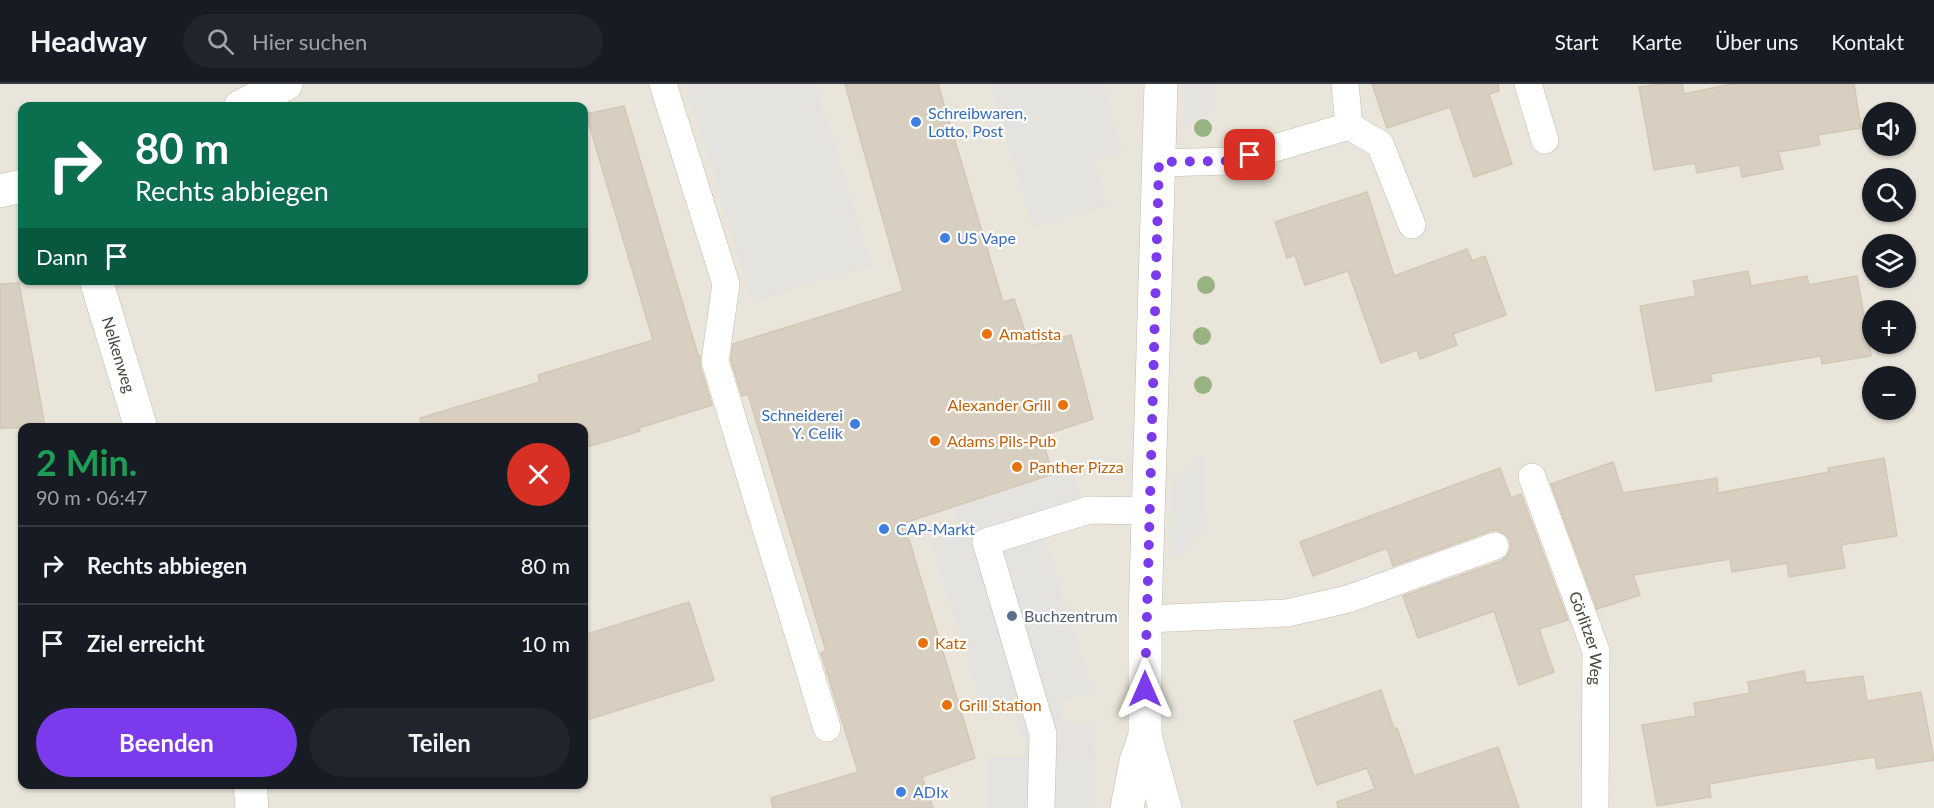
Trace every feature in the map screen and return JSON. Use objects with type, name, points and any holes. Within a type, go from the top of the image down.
[{"type":"street","points":[[248,102],[286,84]]},
{"type":"street","points":[[1161,84],[1145,619],[1145,736],[1165,808]]},
{"type":"street","points":[[0,191],[18,187]]},
{"type":"street","name":"Nelkenweg","points":[[98,285],[139,423]]},
{"type":"street","points":[[1127,808],[1136,761],[1145,736]]},
{"type":"street","points":[[250,789],[252,808]]},
{"type":"lane","points":[[663,84],[726,284],[715,361],[827,728]]},
{"type":"lane","points":[[1345,84],[1349,126]]},
{"type":"lane","points":[[1528,84],[1545,140]]},
{"type":"lane","points":[[1159,162],[1231,161],[1349,126],[1380,144],[1412,225]]},
{"type":"lane","name":"Görlitzer Weg","points":[[1533,477],[1596,651],[1595,808]]},
{"type":"lane","points":[[1041,808],[1043,734],[986,542],[1089,510],[1149,511]]},
{"type":"lane","points":[[1145,619],[1287,613],[1348,599],[1495,546]]},
{"type":"shaded area","points":[[0,84],[1934,84],[1934,808],[0,808]]},
{"type":"shaded area","points":[[686,84],[816,84],[871,265],[752,301]]},
{"type":"shaded area","points":[[991,84],[1103,84],[1122,153],[1095,161],[1107,205],[1033,227]]},
{"type":"shaded area","points":[[1184,84],[1216,84],[1215,109],[1183,129]]},
{"type":"shaded area","points":[[1204,453],[1202,532],[1169,563],[1173,474],[1182,474]]},
{"type":"shaded area","name":"Buchzentrum","points":[[1072,470],[1089,523],[1045,537],[1093,692],[1060,701],[1065,724],[1096,725],[1093,808],[988,808],[988,758],[1025,757],[1025,743],[1011,702],[984,710],[931,541],[961,531],[953,507]]},
{"type":"building","points":[[845,84],[938,84],[1003,302],[1014,299],[1030,346],[1071,335],[1093,419],[1041,436],[1053,474],[904,523],[975,758],[922,777],[933,808],[773,808],[771,798],[858,772],[821,653],[826,651],[748,394],[742,396],[731,360],[733,344],[903,291]]},
{"type":"building","points":[[1372,84],[1498,84],[1499,91],[1489,94],[1512,164],[1474,177],[1450,107],[1387,128]]},
{"type":"building","points":[[1682,84],[1684,94],[1731,84],[1854,84],[1861,128],[1818,135],[1820,145],[1778,152],[1783,169],[1742,177],[1740,165],[1697,173],[1695,163],[1654,170],[1639,87]]},
{"type":"building","points":[[624,106],[698,355],[700,355],[700,366],[712,405],[588,447],[588,423],[421,423],[420,418],[540,382],[538,375],[653,340],[588,121],[588,114]]},
{"type":"building","points":[[1367,192],[1394,276],[1467,249],[1472,261],[1485,256],[1506,315],[1453,334],[1457,345],[1420,359],[1417,350],[1381,363],[1348,271],[1305,285],[1295,255],[1287,258],[1275,222]]},
{"type":"building","points":[[1748,271],[1751,286],[1807,276],[1809,285],[1857,276],[1862,305],[1862,354],[1871,354],[1871,356],[1822,364],[1821,356],[1710,374],[1712,381],[1656,391],[1640,306],[1696,296],[1693,281]]},
{"type":"building","points":[[18,283],[19,285],[44,423],[18,423],[18,428],[0,428],[0,284]]},
{"type":"building","points":[[1884,458],[1897,536],[1841,545],[1845,568],[1789,577],[1787,563],[1732,572],[1730,559],[1633,575],[1640,595],[1597,609],[1551,484],[1613,462],[1623,493],[1717,478],[1718,493],[1829,472],[1828,468]]},
{"type":"building","points":[[1500,468],[1511,498],[1521,494],[1568,620],[1539,629],[1554,672],[1519,685],[1494,611],[1418,638],[1403,596],[1501,561],[1511,548],[1510,540],[1505,534],[1497,530],[1490,531],[1393,566],[1387,548],[1313,576],[1300,542]]},
{"type":"building","points":[[689,602],[714,680],[588,720],[588,634]]},
{"type":"building","points":[[1804,671],[1806,683],[1863,676],[1867,701],[1921,692],[1934,760],[1877,769],[1875,757],[1765,774],[1709,784],[1711,797],[1657,806],[1642,725],[1696,716],[1694,703],[1750,693],[1748,682]]},
{"type":"building","points":[[1381,690],[1394,729],[1397,728],[1414,776],[1498,747],[1519,808],[1338,808],[1337,802],[1375,789],[1367,768],[1317,785],[1294,721]]},
{"type":"place","name":"Schreibwaren, Lotto, Post","points":[[916,122]]},
{"type":"place","name":"US Vape","points":[[945,238]]},
{"type":"place","name":"Amatista","points":[[987,334]]},
{"type":"place","name":"Alexander Grill","points":[[1063,405]]},
{"type":"place","name":"Schneiderei Y. Celik","points":[[855,424]]},
{"type":"place","name":"Adams Pils-Pub","points":[[935,441]]},
{"type":"place","name":"Panther Pizza","points":[[1017,467]]},
{"type":"place","name":"CAP-Markt","points":[[884,529]]},
{"type":"place","name":"Buchzentrum","points":[[1012,616]]},
{"type":"place","name":"Katz","points":[[923,643]]},
{"type":"place","name":"Grill Station","points":[[947,705]]},
{"type":"place","name":"ADIx","points":[[901,792]]},
{"type":"route","points":[[1145,689],[1145,619],[1159,162],[1231,161],[1250,155]]}]
